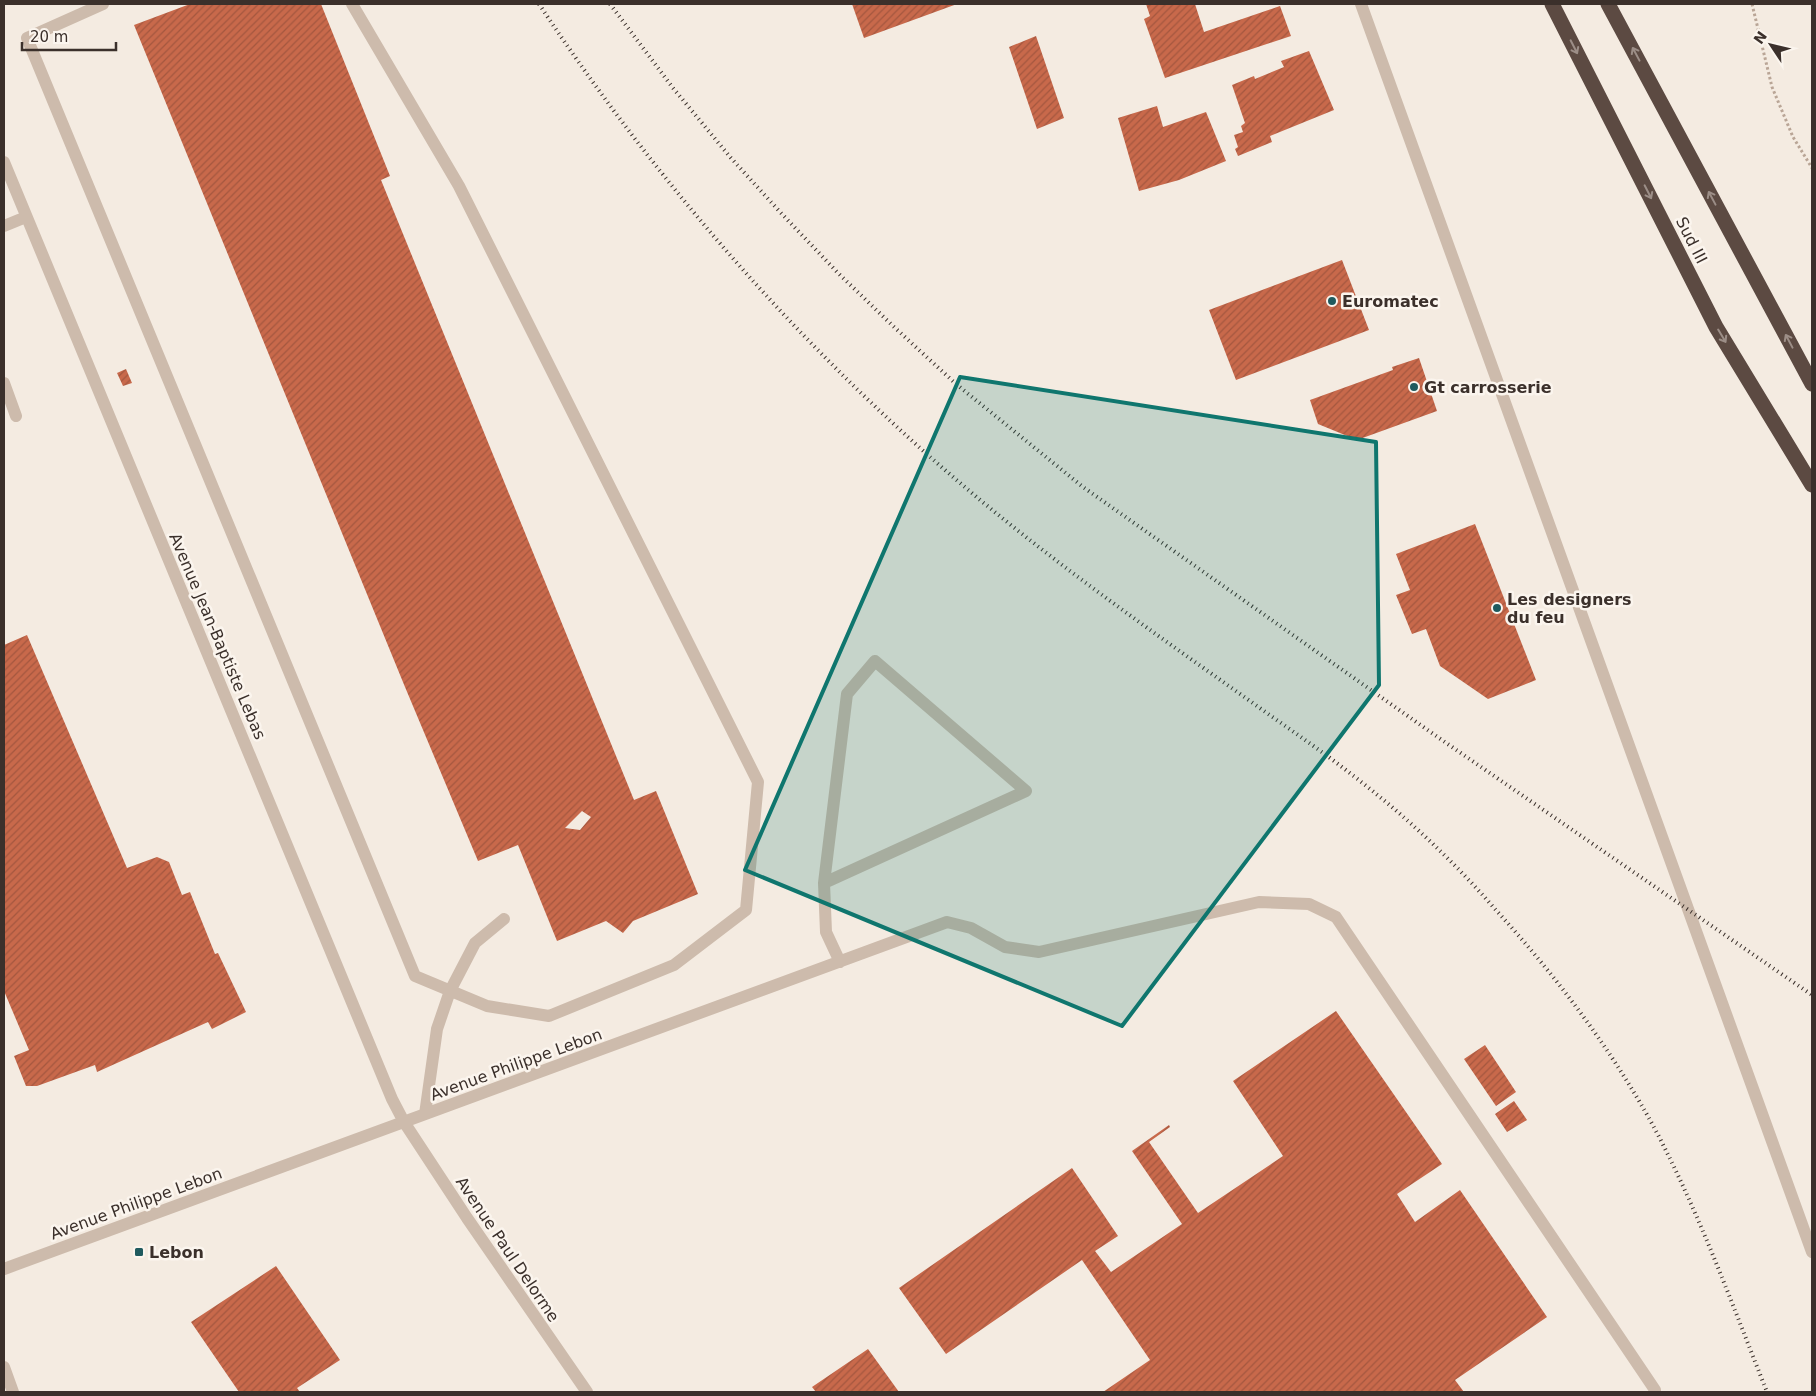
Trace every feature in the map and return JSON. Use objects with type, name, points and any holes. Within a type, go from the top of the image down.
[{"type":"highway","name":"Sud III","points":[[1552,4],[1716,326],[1812,485]]},
{"type":"highway","points":[[1608,4],[1812,384]]},
{"type":"street","points":[[103,4],[27,38],[416,976],[486,1006],[549,1016],[674,965],[746,910],[758,782],[458,186],[352,4]]},
{"type":"street","points":[[1361,4],[1812,1252]]},
{"type":"street","name":"Avenue Jean-Baptiste Lebas","points":[[4,162],[392,1099],[404,1122]]},
{"type":"street","points":[[4,226],[26,217]]},
{"type":"street","points":[[4,383],[16,416]]},
{"type":"street","points":[[824,883],[1026,791],[876,661],[847,694],[824,883],[826,932],[840,962]]},
{"type":"street","name":"Avenue Philippe Lebon","points":[[4,1269],[947,922],[971,928],[1005,947],[1039,952],[1259,902],[1309,904],[1336,917],[1655,1392]]},
{"type":"street","points":[[425,1114],[436,1030],[450,991],[475,944],[504,919]]},
{"type":"street","name":"Avenue Paul Delorme","points":[[404,1122],[467,1218],[587,1392]]},
{"type":"street","points":[[4,1366],[13,1392]]},
{"type":"path","points":[[1752,4],[1772,87],[1793,137],[1812,168]]},
{"type":"highlighted area","points":[[960,377],[1376,442],[1379,685],[1122,1026],[745,870]]},
{"type":"building","points":[[190,4],[321,4],[390,176],[381,180],[634,800],[656,791],[698,894],[633,921],[623,933],[606,921],[557,941],[518,845],[478,861],[134,25]],"holes":[[[582,811],[591,817],[580,830],[565,828]]]},
{"type":"building","points":[[852,4],[957,4],[864,38]]},
{"type":"building","points":[[1146,4],[1195,4],[1204,32],[1280,6],[1291,36],[1165,78],[1144,19],[1150,16]]},
{"type":"building","points":[[1036,36],[1064,118],[1037,129],[1009,47]]},
{"type":"building","points":[[1309,51],[1334,110],[1270,136],[1272,142],[1238,156],[1235,149],[1238,147],[1234,135],[1243,132],[1241,126],[1245,123],[1232,85],[1254,76],[1255,79],[1284,67],[1281,61]]},
{"type":"building","points":[[1157,106],[1163,127],[1206,112],[1226,161],[1179,180],[1139,191],[1118,118]]},
{"type":"building","points":[[1342,260],[1369,330],[1236,380],[1209,310]]},
{"type":"building","points":[[1419,358],[1437,411],[1357,440],[1318,424],[1310,400],[1393,370],[1392,367]]},
{"type":"building","points":[[126,369],[132,383],[123,386],[117,373]]},
{"type":"building","points":[[1475,524],[1536,680],[1488,699],[1440,666],[1426,629],[1412,634],[1396,595],[1410,590],[1396,554]]},
{"type":"building","points":[[27,635],[127,868],[157,857],[169,862],[182,895],[190,892],[215,954],[218,953],[246,1012],[212,1029],[208,1022],[97,1072],[95,1065],[37,1086],[26,1086],[14,1056],[29,1050],[4,991],[4,645]]},
{"type":"building","points":[[1336,1011],[1442,1164],[1397,1194],[1415,1222],[1460,1190],[1547,1317],[1455,1380],[1464,1392],[1103,1392],[1150,1360],[1082,1260],[946,1354],[899,1288],[1072,1168],[1118,1236],[1095,1251],[1111,1272],[1182,1224],[1132,1151],[1169,1125],[1170,1127],[1149,1142],[1198,1213],[1283,1156],[1233,1081]]},
{"type":"building","points":[[1485,1045],[1516,1092],[1496,1106],[1464,1059]]},
{"type":"building","points":[[1514,1101],[1527,1120],[1507,1132],[1495,1114]]},
{"type":"building","points":[[276,1266],[340,1360],[297,1388],[300,1392],[239,1392],[191,1322]]},
{"type":"building","points":[[868,1349],[899,1392],[816,1392],[812,1387]]},
{"type":"railway","points":[[539,4],[592,81],[707,228],[833,366],[901,431],[971,492],[1044,551],[1146,627],[1323,753],[1382,799],[1449,860],[1518,934],[1602,1043],[1656,1131],[1701,1227],[1767,1392]]},
{"type":"railway","points":[[610,4],[673,88],[731,158],[781,213],[838,273],[956,384],[1083,487],[1439,738],[1812,995]]},
{"type":"place","name":"Euromatec","points":[[1332,301]]},
{"type":"place","name":"Gt carrosserie","points":[[1414,387]]},
{"type":"place","name":"Les designers du feu","points":[[1497,608]]},
{"type":"place","name":"Lebon","points":[[139,1252]]}]
